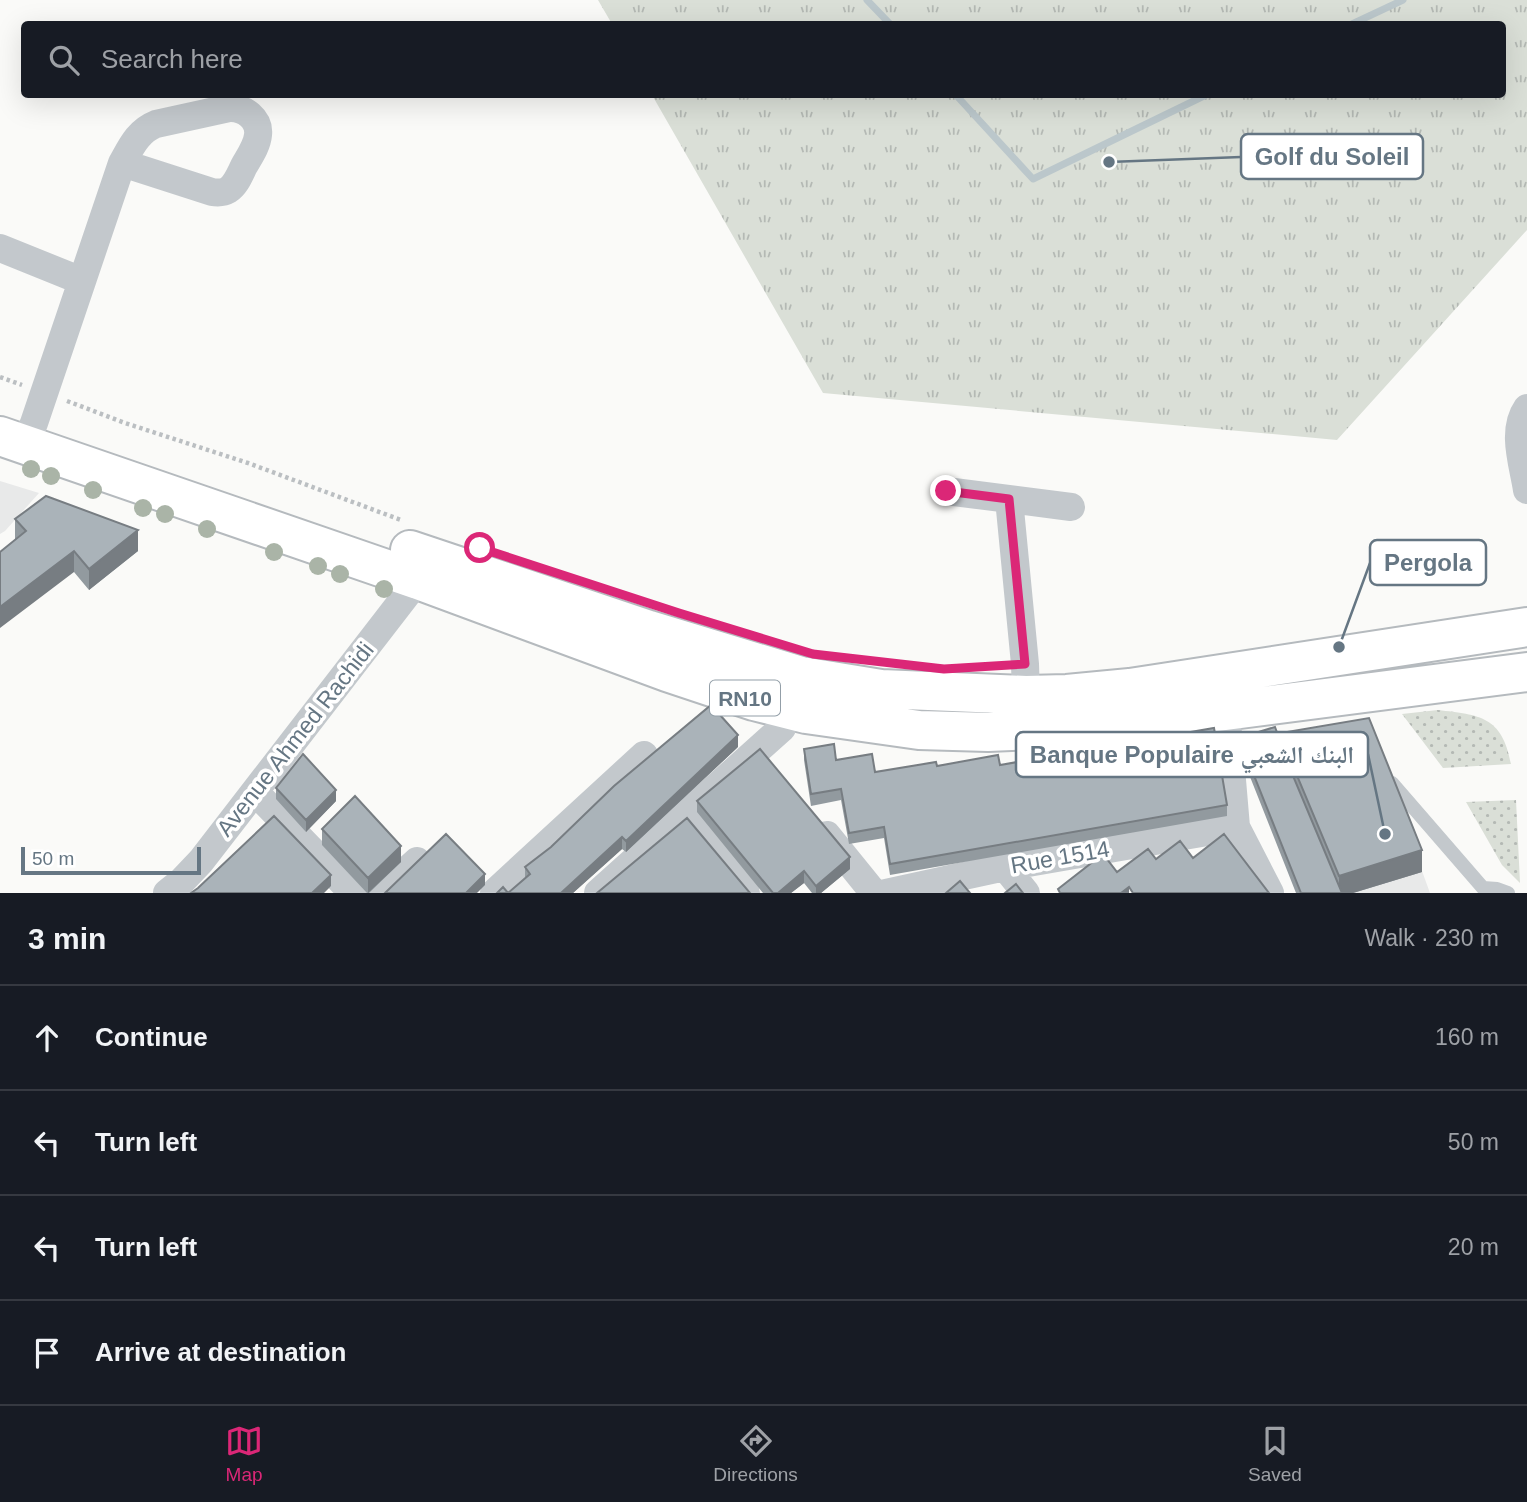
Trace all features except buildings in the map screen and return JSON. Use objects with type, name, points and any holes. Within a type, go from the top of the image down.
[{"type":"main road","name":"RN10","points":[[21,421],[418,580],[667,672],[754,701],[806,714],[919,730],[988,732],[1062,729],[1527,672]]},
{"type":"main road","name":"RN10","points":[[21,421],[636,625],[801,676],[881,689],[1026,695],[1068,694],[1130,688],[1527,627]]},
{"type":"street","points":[[21,421],[82,281],[122,163]]},
{"type":"street","points":[[0,248],[82,281]]},
{"type":"street","points":[[1527,408],[1521,416],[1518,431],[1527,490]]},
{"type":"street","points":[[946,491],[1071,507]]},
{"type":"street","points":[[1009,499],[1026,695]]},
{"type":"street","name":"Avenue Ahmed Rachidi","points":[[167,893],[183,881],[201,861],[418,580]]},
{"type":"street","points":[[1224,711],[1236,827],[1270,893]]},
{"type":"street","points":[[598,893],[687,814],[765,760],[782,728]]},
{"type":"street","points":[[494,893],[644,755]]},
{"type":"street","points":[[255,792],[316,836],[353,893]]},
{"type":"street","points":[[807,811],[874,893]]},
{"type":"street","points":[[687,814],[746,893]]},
{"type":"street","name":"Rue 1514","points":[[886,893],[1005,867],[1236,827]]},
{"type":"street","points":[[382,893],[417,861]]},
{"type":"street","points":[[1005,867],[1026,893]]},
{"type":"lane","points":[[1392,783],[1481,890],[1497,889],[1508,893]]},
{"type":"path","points":[[0,377],[21,421],[125,423],[248,463],[408,523]]},
{"type":"shaded area","points":[[0,481],[39,493],[0,534]]},
{"type":"shaded area","points":[[1422,871],[1430,893],[1353,893]]},
{"type":"green space","points":[[598,0],[1527,0],[1527,230],[1337,440],[823,393],[654,98],[1506,98],[1506,21],[610,21]]},
{"type":"green space","points":[[1438,710],[1466,714],[1487,721],[1502,736],[1511,764],[1443,768],[1402,714]]},
{"type":"green space","points":[[1516,800],[1520,883],[1502,865],[1466,802]]},
{"type":"waterway","points":[[867,0],[887,21]]},
{"type":"waterway","points":[[1358,21],[1403,0]]},
{"type":"waterway","points":[[959,98],[1033,179],[1200,98]]},
{"type":"place","name":"Golf du Soleil","points":[[1109,162]]},
{"type":"place","name":"Pergola","points":[[1339,647]]},
{"type":"place","name":"Banque Populaire البنك الشعبي","points":[[1385,834]]},
{"type":"route","points":[[480,548],[813,654],[944,669],[1025,664],[1009,499],[946,491]]}]
